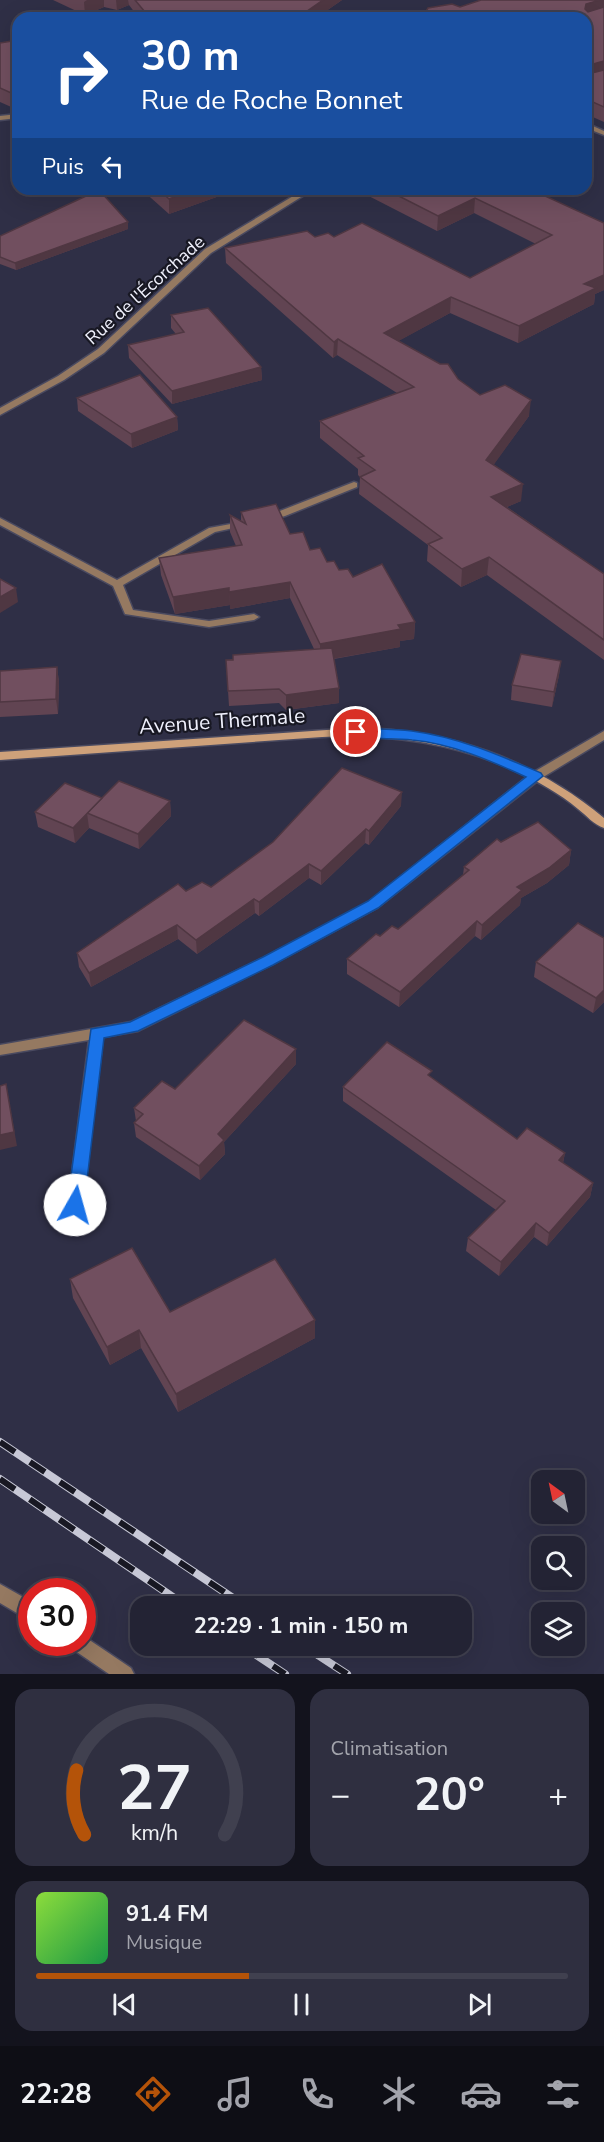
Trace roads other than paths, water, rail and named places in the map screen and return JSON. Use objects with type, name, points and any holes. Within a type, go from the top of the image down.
[{"type":"main road","name":"Avenue Thermale","points":[[0,756],[339,733],[373,732],[412,735],[448,742],[485,753],[536,776],[579,804],[604,824]]},
{"type":"street","name":"Rue de l'Écorchade","points":[[0,412],[61,378],[100,351],[208,251],[300,195]]},
{"type":"street","points":[[117,584],[212,531],[282,514],[354,485]]},
{"type":"street","points":[[0,521],[117,584],[129,612],[209,624],[254,617]]},
{"type":"street","points":[[0,1050],[133,1027],[268,961],[373,905],[536,776],[604,735]]},
{"type":"street","points":[[75,1205],[97,1033]]},
{"type":"street","points":[[0,1593],[18,1604]]},
{"type":"street","points":[[96,1656],[121,1673]]},
{"type":"railway","points":[[0,1442],[230,1596]]},
{"type":"railway","points":[[0,1479],[171,1596]]},
{"type":"railway","points":[[258,1656],[285,1674]]},
{"type":"railway","points":[[319,1656],[347,1674]]}]
